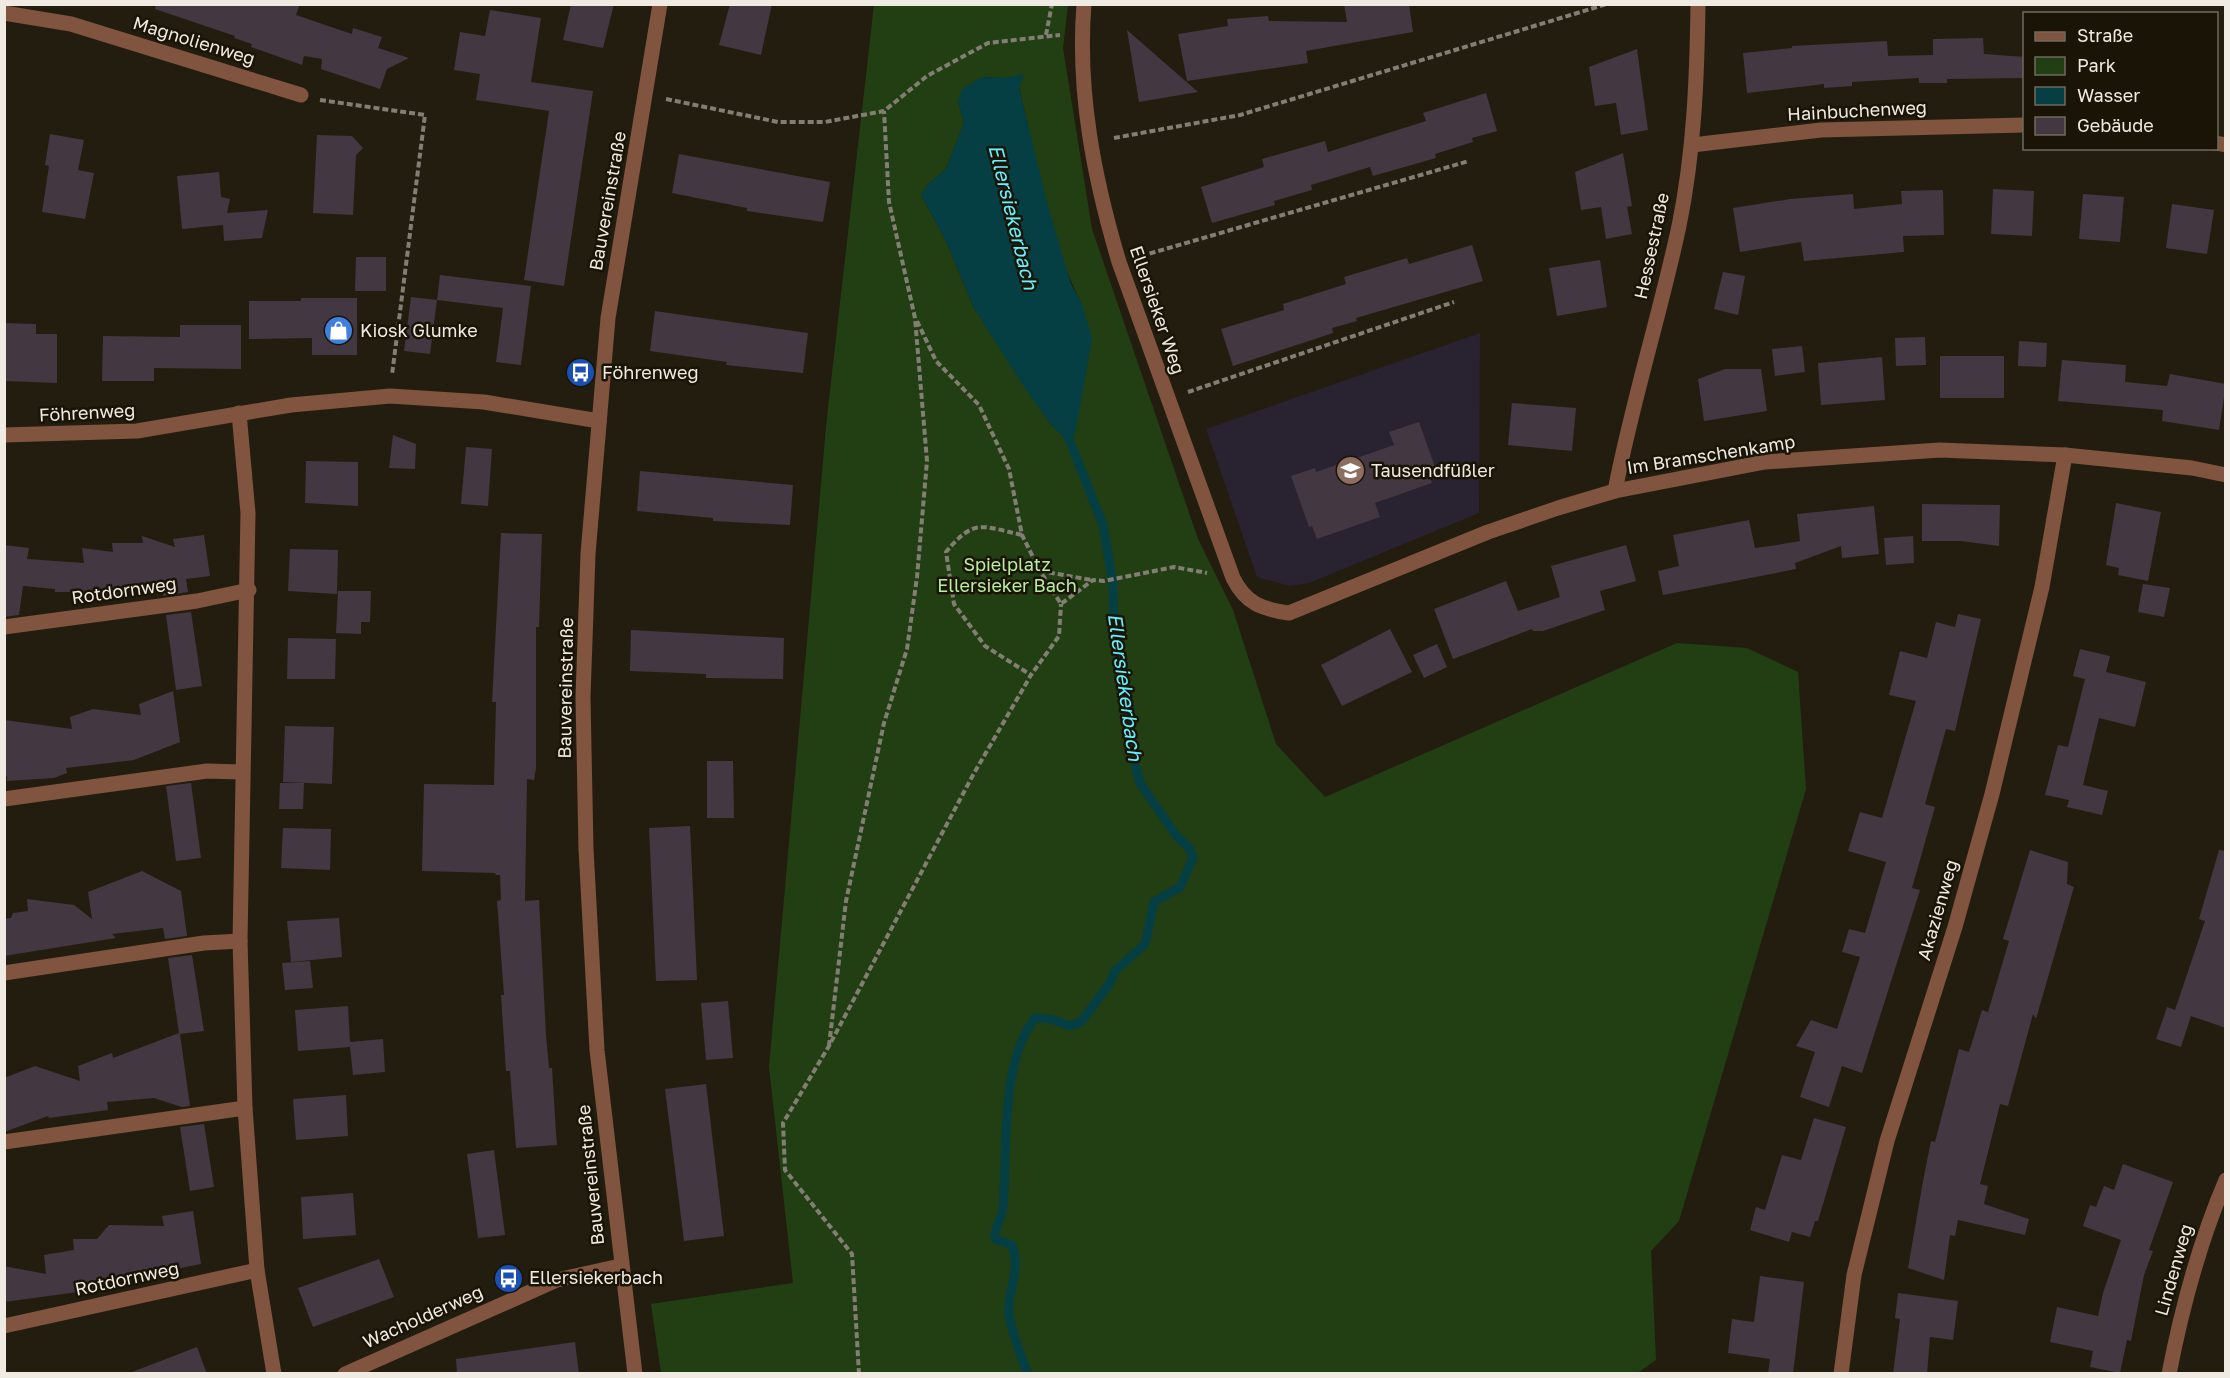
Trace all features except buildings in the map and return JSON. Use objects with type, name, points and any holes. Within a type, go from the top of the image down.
[{"type":"street","name":"Bauvereinstraße","points":[[635,1374],[620,1266],[597,1050],[586,849],[583,697],[588,555],[608,318],[660,4]]},
{"type":"street","name":"Ellersieker Weg","points":[[1084,4],[1082,36],[1089,143],[1119,262],[1233,578],[1239,589],[1260,609]]},
{"type":"street","name":"Hessestraße","points":[[1615,491],[1626,433],[1679,225],[1692,145],[1698,4]]},
{"type":"street","name":"Magnolienweg","points":[[4,14],[71,24],[301,95]]},
{"type":"street","name":"Hainbuchenweg","points":[[1692,145],[1821,130],[1917,125],[2023,124]]},
{"type":"street","name":"Föhrenweg","points":[[4,435],[137,431],[239,413],[390,396],[484,402],[599,420]]},
{"type":"street","points":[[239,413],[248,513],[249,590],[242,772],[240,941],[246,1108],[257,1270],[274,1374]]},
{"type":"street","name":"Im Bramschenkamp","points":[[1260,609],[1289,613],[1488,531],[1615,491],[1765,462],[1940,450],[2065,455],[2192,468],[2226,476]]},
{"type":"street","name":"Akazienweg","points":[[1841,1374],[1854,1275],[1887,1141],[1955,927],[1992,794],[2042,587],[2065,455]]},
{"type":"street","name":"Rotdornweg","points":[[4,627],[197,601],[249,590]]},
{"type":"street","points":[[4,799],[207,771],[242,772]]},
{"type":"street","points":[[4,973],[204,943],[240,941]]},
{"type":"street","points":[[4,1142],[246,1108]]},
{"type":"street","name":"Lindenweg","points":[[2169,1374],[2183,1302],[2210,1217],[2226,1180]]},
{"type":"street","name":"Wacholderweg","points":[[345,1374],[557,1280],[620,1266]]},
{"type":"street","name":"Rotdornweg","points":[[4,1326],[257,1270]]},
{"type":"path","points":[[646,95],[778,122],[825,122],[884,111],[927,76],[988,43],[1047,35],[1052,4]]},
{"type":"path","points":[[1089,143],[1181,128],[1240,114],[1607,4]]},
{"type":"path","points":[[301,95],[329,102],[425,115],[390,396]]},
{"type":"path","points":[[829,1046],[846,901],[884,723],[907,649],[917,578],[927,461],[915,318],[889,202],[884,111]]},
{"type":"path","points":[[1119,262],[1469,161]]},
{"type":"path","points":[[1168,399],[1454,302]]},
{"type":"path","points":[[859,1374],[852,1254],[785,1170],[783,1123],[829,1046],[973,775],[1031,675],[1059,636],[1061,604],[1040,571],[1022,535],[1009,469],[979,405],[936,361],[915,318]]},
{"type":"path","points":[[1022,535],[981,526],[962,533],[946,552],[954,604],[985,646],[1031,675]]},
{"type":"path","points":[[1040,571],[1104,581],[1174,567],[1233,578]]},
{"type":"path","points":[[1061,604],[1093,580]]},
{"type":"shaded area","name":"Tausendfüßler","points":[[1480,333],[1479,513],[1309,583],[1290,586],[1257,577],[1206,429]]},
{"type":"green space","name":"Spielplatz Ellersieker Bach","points":[[874,5],[1068,5],[1063,48],[1092,229],[1198,539],[1233,610],[1276,744],[1325,797],[1677,643],[1747,648],[1798,672],[1806,789],[1679,1221],[1651,1251],[1656,1360],[1636,1374],[661,1373],[651,1304],[793,1283],[769,1067],[827,417]],"holes":[[[982,77],[1004,78],[1019,88],[1052,227],[1082,304],[1052,426],[974,308],[945,239],[921,195],[928,184],[946,169],[964,123],[958,102]]]},
{"type":"water","points":[[1024,74],[1019,88],[1048,206],[1071,284],[1082,304],[1092,339],[1075,434],[1068,441],[1052,426],[1026,390],[974,308],[945,239],[921,195],[928,184],[946,169],[964,123],[958,102],[962,89],[982,77],[1004,78]]},
{"type":"waterway","name":"Ellersiekerbach","points":[[1028,1374],[1009,1315],[1015,1255],[1012,1245],[995,1239],[1003,1208],[1010,1084],[1023,1037],[1035,1018],[1051,1019],[1070,1026],[1081,1022],[1110,983],[1115,971],[1145,944],[1154,902],[1180,887],[1193,858],[1190,849],[1175,834],[1140,783],[1127,731],[1130,708],[1114,635],[1113,585],[1103,525],[1065,429]]},
{"type":"place","name":"Kiosk Glumke","points":[[339,331]]},
{"type":"place","name":"Föhrenweg","points":[[581,373]]},
{"type":"place","name":"Tausendfüßler","points":[[1350,471]]},
{"type":"place","name":"Ellersiekerbach","points":[[508,1278]]}]
